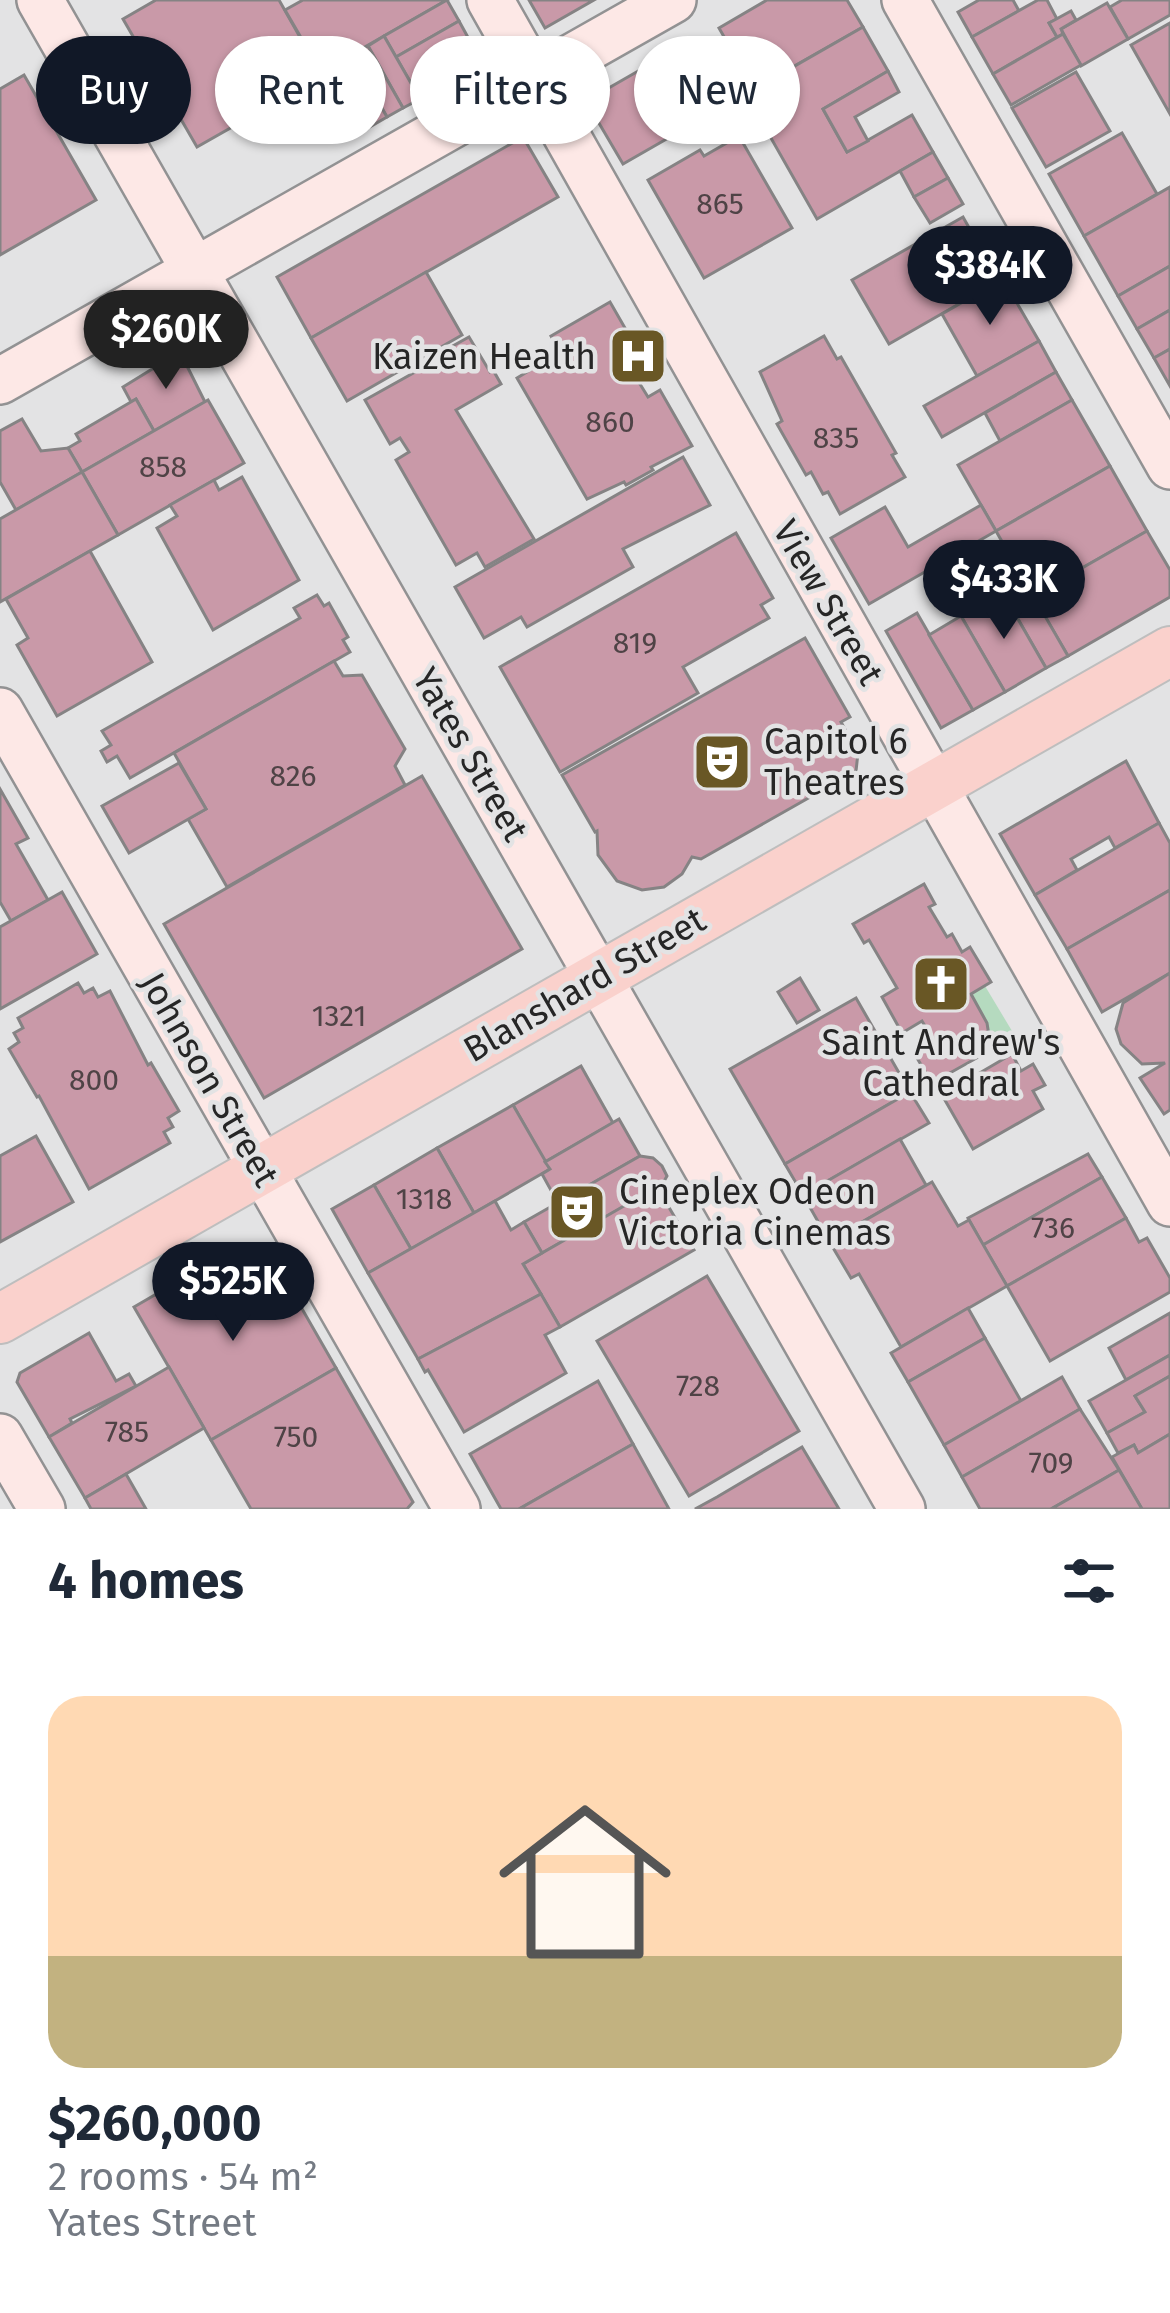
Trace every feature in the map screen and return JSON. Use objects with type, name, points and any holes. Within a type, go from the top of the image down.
[{"type":"main road","name":"Yates Street","points":[[40,0],[902,1509]]},
{"type":"main road","name":"View Street","points":[[490,0],[511,36]]},
{"type":"main road","points":[[608,36],[673,0]]},
{"type":"main road","points":[[905,0],[1170,466]]},
{"type":"main road","points":[[0,381],[417,144]]},
{"type":"main road","name":"View Street","points":[[572,144],[1170,1203]]},
{"type":"main road","name":"Blanshard Street","points":[[0,1319],[1170,651]]},
{"type":"main road","name":"Johnson Street","points":[[0,711],[457,1509]]},
{"type":"main road","points":[[0,1436],[42,1509]]},
{"type":"green space","points":[[985,986],[1018,1041],[993,1056],[987,1023],[971,994]]},
{"type":"building","points":[[156,0],[279,0],[299,36],[215,36],[215,137],[197,147],[191,137],[191,36],[133,36],[123,19]]},
{"type":"building","points":[[303,0],[447,0],[384,36],[300,36],[285,10]]},
{"type":"building","points":[[447,0],[459,21],[433,36],[410,36],[410,49],[396,57],[384,36]]},
{"type":"building","points":[[529,0],[594,0],[545,28]]},
{"type":"building","points":[[767,0],[847,0],[863,27],[800,63],[800,36],[724,36],[719,28]]},
{"type":"building","points":[[979,0],[1013,0],[1019,11],[972,37],[958,12]]},
{"type":"building","points":[[1038,0],[1047,0],[1057,19],[1049,23],[1057,37],[993,74],[972,37]]},
{"type":"building","points":[[1122,0],[1170,0],[1170,15],[1128,39],[1110,7]]},
{"type":"building","points":[[1107,3],[1128,39],[1081,66],[1061,29]]},
{"type":"building","points":[[1071,11],[1076,20],[1057,37],[1049,23]]},
{"type":"building","points":[[459,21],[467,36],[433,36]]},
{"type":"building","points":[[1170,23],[1170,114],[1131,45]]},
{"type":"building","points":[[863,27],[888,71],[823,109],[847,152],[912,115],[933,152],[817,219],[774,144],[800,144],[800,63]]},
{"type":"building","points":[[1063,34],[1081,65],[1011,105],[993,74]]},
{"type":"building","points":[[386,40],[410,82],[410,104],[403,108],[386,78]]},
{"type":"building","points":[[410,49],[410,82],[396,57]]},
{"type":"building","points":[[888,71],[899,92],[855,117],[868,141],[847,152],[823,109]]},
{"type":"building","points":[[1076,72],[1110,131],[1046,167],[1012,108]]},
{"type":"building","points":[[634,73],[634,144],[658,144],[623,164],[610,142],[610,87]]},
{"type":"building","points":[[24,75],[36,96],[36,144],[64,144],[96,200],[0,255],[0,89]]},
{"type":"building","points":[[386,78],[403,108],[386,115]]},
{"type":"building","points":[[1122,133],[1157,194],[1084,236],[1049,174]]},
{"type":"building","points":[[511,144],[527,144],[558,197],[311,338],[277,277]]},
{"type":"building","points":[[725,144],[744,144],[792,228],[704,278],[648,180],[700,150],[704,156]]},
{"type":"building","points":[[933,152],[948,178],[914,197],[900,171]]},
{"type":"building","points":[[948,178],[963,204],[930,223],[914,197]]},
{"type":"building","points":[[1170,187],[1170,266],[1118,296],[1084,236]]},
{"type":"building","points":[[963,217],[999,281],[889,344],[852,280]]},
{"type":"building","points":[[1170,266],[1170,310],[1137,329],[1118,296]]},
{"type":"building","points":[[426,272],[462,335],[347,401],[311,338]]},
{"type":"building","points":[[1003,279],[1039,341],[977,376],[942,314]]},
{"type":"building","points":[[610,302],[648,368],[635,376],[648,397],[660,390],[692,446],[626,485],[587,499],[517,378],[560,352],[551,336]]},
{"type":"building","points":[[1170,310],[1170,349],[1154,358],[1137,329]]},
{"type":"building","points":[[824,336],[837,359],[841,357],[905,477],[840,514],[811,472],[806,475],[777,424],[782,421],[760,372]]},
{"type":"building","points":[[469,337],[501,384],[456,410],[534,539],[485,567],[477,553],[456,565],[396,460],[409,452],[400,438],[390,444],[365,400],[454,356],[449,348]]},
{"type":"building","points":[[1039,341],[1056,372],[942,437],[924,406]]},
{"type":"building","points":[[1170,349],[1170,386],[1154,358]]},
{"type":"building","points":[[180,352],[205,402],[154,431],[136,399],[131,402],[123,387]]},
{"type":"building","points":[[1056,372],[1072,400],[1000,441],[985,413]]},
{"type":"building","points":[[136,399],[154,431],[82,472],[68,448],[80,441],[76,434]]},
{"type":"building","points":[[208,400],[244,463],[118,535],[82,472]]},
{"type":"building","points":[[1072,400],[1110,466],[996,531],[958,465]]},
{"type":"building","points":[[22,419],[41,451],[68,448],[82,472],[16,510],[0,482],[0,431]]},
{"type":"building","points":[[683,457],[710,505],[623,549],[633,567],[527,627],[521,617],[484,638],[455,587]]},
{"type":"building","points":[[1110,466],[1147,531],[1033,596],[996,531]]},
{"type":"building","points":[[82,472],[118,535],[0,602],[0,519]]},
{"type":"building","points":[[242,477],[299,580],[213,630],[157,528],[177,516],[170,505],[214,480],[219,490]]},
{"type":"building","points":[[981,505],[996,531],[869,604],[831,538],[885,507],[908,547]]},
{"type":"building","points":[[1147,531],[1170,570],[1170,597],[1068,656],[1033,596]]},
{"type":"building","points":[[736,533],[773,598],[761,605],[769,618],[683,667],[698,693],[560,772],[500,667]]},
{"type":"building","points":[[90,551],[152,662],[57,716],[17,645],[28,638],[6,599]]},
{"type":"building","points":[[1015,564],[1068,656],[1046,668],[994,577]]},
{"type":"building","points":[[1003,593],[1046,668],[1005,692],[961,616]]},
{"type":"building","points":[[317,595],[324,606],[329,603],[348,637],[343,640],[350,652],[130,778],[117,756],[107,762],[101,751],[111,745],[102,731],[300,618],[294,608]]},
{"type":"building","points":[[917,613],[973,710],[941,728],[886,631]]},
{"type":"building","points":[[961,616],[1005,692],[973,710],[929,635]]},
{"type":"building","name":"Capitol 6 Theatres","points":[[805,638],[850,717],[841,722],[858,753],[856,771],[701,859],[692,857],[682,874],[664,887],[642,890],[617,881],[598,855],[597,831],[562,775]]},
{"type":"building","points":[[334,661],[343,676],[362,675],[405,749],[395,766],[405,785],[227,887],[188,819],[206,809],[174,753]]},
{"type":"building","points":[[1126,761],[1159,823],[1115,848],[1109,837],[1071,859],[1077,870],[1035,895],[1000,834]]},
{"type":"building","points":[[179,763],[206,809],[129,853],[102,806]]},
{"type":"building","points":[[422,776],[522,949],[264,1098],[164,924]]},
{"type":"building","points":[[0,789],[28,838],[16,844],[48,900],[11,921],[0,902]]},
{"type":"building","points":[[1159,823],[1170,843],[1170,890],[1067,949],[1035,895]]},
{"type":"building","name":"Saint Andrew's Cathedral","points":[[924,884],[935,904],[929,907],[947,937],[952,934],[962,952],[970,947],[991,982],[971,994],[987,1023],[990,1042],[982,1055],[932,1083],[914,1053],[934,1041],[922,1021],[902,1033],[882,997],[897,988],[869,940],[864,943],[853,924]]},
{"type":"building","points":[[1170,890],[1170,973],[1102,1012],[1067,949]]},
{"type":"building","points":[[62,892],[97,954],[0,1009],[0,927]]},
{"type":"building","points":[[1170,973],[1170,1110],[1164,1114],[1140,1078],[1165,1063],[1142,1064],[1121,1044],[1116,1029],[1123,1003]]},
{"type":"building","points":[[800,978],[819,1010],[797,1023],[778,992]]},
{"type":"building","points":[[78,983],[84,993],[93,988],[98,997],[110,991],[148,1065],[151,1063],[179,1111],[168,1118],[173,1127],[164,1132],[170,1143],[89,1189],[9,1049],[19,1042],[14,1033],[23,1028],[18,1018]]},
{"type":"building","points":[[856,998],[910,1092],[785,1164],[730,1069]]},
{"type":"building","points":[[1012,1054],[1021,1071],[1033,1064],[1045,1085],[1033,1091],[1043,1109],[973,1149],[942,1095]]},
{"type":"building","points":[[581,1066],[613,1123],[545,1162],[513,1105]]},
{"type":"building","points":[[910,1092],[929,1123],[803,1195],[785,1164]]},
{"type":"building","points":[[513,1105],[550,1169],[474,1213],[437,1148]]},
{"type":"building","points":[[619,1119],[640,1156],[558,1203],[542,1174],[550,1169],[545,1162]]},
{"type":"building","points":[[36,1136],[73,1202],[0,1242],[0,1156]]},
{"type":"building","points":[[900,1139],[926,1185],[829,1241],[803,1195]]},
{"type":"building","points":[[437,1148],[474,1213],[411,1249],[374,1185]]},
{"type":"building","points":[[1088,1154],[1102,1177],[983,1245],[968,1218]]},
{"type":"building","name":"Cineplex Odeon Victoria Cinemas","points":[[640,1156],[662,1166],[667,1176],[662,1185],[542,1253],[524,1222]]},
{"type":"building","points":[[1102,1177],[1126,1218],[1007,1286],[983,1245]]},
{"type":"building","points":[[932,1182],[958,1226],[969,1220],[1007,1286],[901,1347],[859,1274],[851,1278],[829,1241]]},
{"type":"building","points":[[374,1185],[411,1249],[368,1273],[332,1209]]},
{"type":"building","points":[[657,1187],[694,1250],[560,1327],[523,1264]]},
{"type":"building","points":[[495,1201],[511,1230],[524,1222],[542,1253],[523,1264],[541,1294],[418,1359],[368,1273]]},
{"type":"building","points":[[1126,1218],[1139,1242],[1147,1238],[1170,1278],[1170,1292],[1050,1361],[1007,1286]]},
{"type":"building","points":[[208,1264],[217,1277],[238,1267],[266,1275],[289,1305],[297,1300],[336,1368],[211,1440],[134,1307]]},
{"type":"building","points":[[707,1276],[799,1431],[689,1496],[597,1341]]},
{"type":"building","points":[[541,1294],[560,1327],[545,1335],[566,1373],[464,1432],[418,1359]]},
{"type":"building","points":[[968,1308],[985,1338],[908,1382],[891,1353]]},
{"type":"building","points":[[1170,1313],[1170,1355],[1126,1380],[1109,1348]]},
{"type":"building","points":[[89,1333],[116,1381],[129,1374],[136,1386],[70,1419],[72,1423],[49,1437],[17,1382],[20,1373]]},
{"type":"building","points":[[985,1338],[1021,1401],[944,1445],[908,1382]]},
{"type":"building","points":[[1170,1355],[1170,1376],[1135,1396],[1145,1412],[1107,1433],[1089,1401]]},
{"type":"building","points":[[169,1367],[204,1428],[85,1498],[49,1437]]},
{"type":"building","points":[[336,1368],[413,1502],[407,1509],[251,1509],[211,1440]]},
{"type":"building","points":[[1170,1376],[1170,1434],[1138,1453],[1134,1445],[1118,1453],[1107,1433],[1145,1412],[1135,1396]]},
{"type":"building","points":[[1062,1377],[1080,1409],[962,1477],[944,1445]]},
{"type":"building","points":[[598,1381],[633,1444],[519,1509],[501,1509],[470,1454]]},
{"type":"building","points":[[1080,1409],[1119,1470],[1051,1509],[980,1509],[962,1477]]},
{"type":"building","points":[[1170,1434],[1170,1509],[1142,1509],[1112,1457],[1134,1445],[1138,1453]]},
{"type":"building","points":[[633,1444],[669,1509],[519,1509]]},
{"type":"building","points":[[802,1447],[839,1509],[695,1509],[717,1497]]},
{"type":"building","points":[[1119,1470],[1142,1509],[1051,1509],[1102,1480]]},
{"type":"building","points":[[126,1474],[146,1509],[91,1509],[85,1498]]},
{"type":"place","name":"Kaizen Health","points":[[638,356]]},
{"type":"place","name":"Capitol 6 Theatres","points":[[722,762]]},
{"type":"place","name":"Saint Andrew's Cathedral","points":[[941,984]]},
{"type":"place","name":"Cineplex Odeon Victoria Cinemas","points":[[577,1212]]}]
